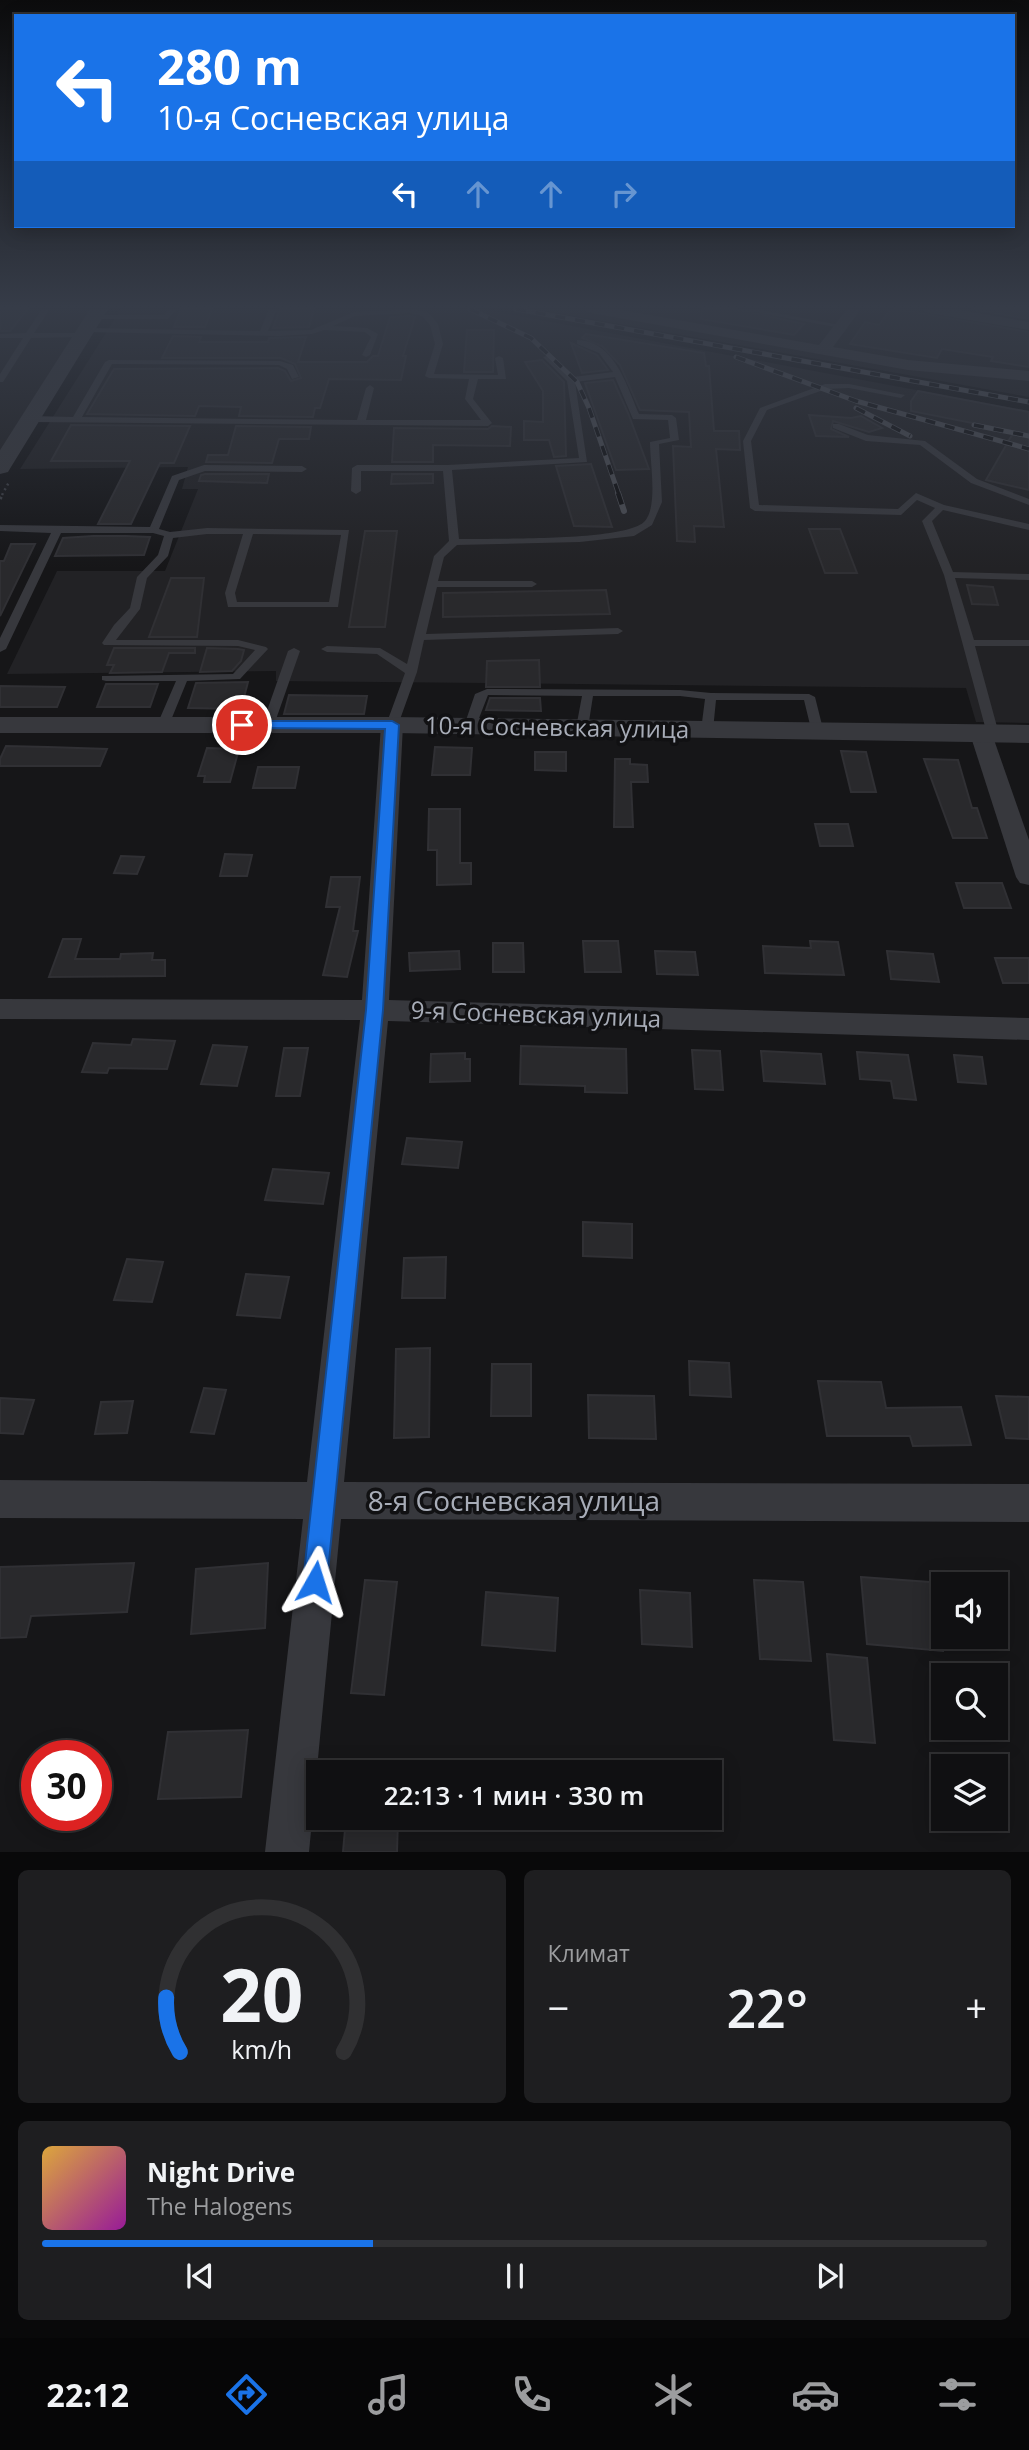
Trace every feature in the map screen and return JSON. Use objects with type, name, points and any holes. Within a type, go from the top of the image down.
[{"type":"street","points":[[0,467],[45,395]]},
{"type":"street","name":"10-я Сосневская улица","points":[[0,725],[392,725],[1029,734]]},
{"type":"street","points":[[287,1852],[375,1010],[392,725]]},
{"type":"street","points":[[987,734],[1029,877]]},
{"type":"street","name":"9-я Сосневская улица","points":[[0,1009],[375,1010],[1029,1029]]},
{"type":"street","name":"8-я Сосневская улица","points":[[0,1499],[1029,1503]]},
{"type":"lane","points":[[76,418],[89,395]]},
{"type":"lane","points":[[361,423],[368,395]]},
{"type":"lane","points":[[31,419],[488,423],[470,399],[471,395]]},
{"type":"lane","points":[[356,491],[357,468],[447,468],[584,460],[574,395]]},
{"type":"lane","points":[[392,725],[411,672],[439,556],[454,542],[580,539],[631,534],[649,523],[657,502],[654,442],[675,440],[672,418],[636,417],[627,395]]},
{"type":"lane","points":[[801,395],[764,408],[747,441],[755,508],[901,512],[916,496],[941,507],[1029,527]]},
{"type":"lane","points":[[836,426],[866,438],[922,443],[974,481],[1029,502]]},
{"type":"lane","points":[[154,530],[175,478],[204,468],[302,469]]},
{"type":"lane","points":[[447,468],[454,542]]},
{"type":"lane","points":[[941,507],[927,521],[948,575],[969,643],[987,734]]},
{"type":"lane","points":[[0,528],[154,530],[169,535],[207,531],[250,531],[346,532],[334,605],[232,605],[230,593],[250,531]]},
{"type":"lane","points":[[0,649],[57,530]]},
{"type":"lane","points":[[106,678],[236,677],[262,649],[238,643],[108,643],[118,627],[135,609],[142,577],[163,556],[169,535]]},
{"type":"lane","points":[[948,575],[1029,576]]},
{"type":"lane","points":[[432,584],[532,584]]},
{"type":"lane","points":[[419,637],[618,631]]},
{"type":"lane","points":[[969,643],[1029,643]]},
{"type":"lane","points":[[327,649],[380,651],[411,672]]},
{"type":"lane","points":[[268,725],[294,651]]},
{"type":"lane","points":[[163,725],[183,678]]},
{"type":"lane","points":[[470,726],[481,694],[487,692],[680,693],[809,697],[818,733]]},
{"type":"lane","points":[[582,728],[588,693]]},
{"type":"lane","points":[[706,730],[711,696]]},
{"type":"shaded area","points":[[0,395],[36,395],[0,450]]},
{"type":"shaded area","points":[[66,395],[945,395],[1029,411],[1029,723],[976,722],[966,688],[276,681],[276,671],[7,674],[57,571],[165,571],[198,489],[182,489],[188,467],[20,469]]},
{"type":"building","points":[[98,395],[324,395],[320,408],[315,408],[313,417],[239,416],[241,407],[199,406],[195,416],[87,414]]},
{"type":"building","points":[[543,395],[564,395],[566,456],[554,457],[549,440],[524,440],[524,421],[543,422]]},
{"type":"building","points":[[589,395],[620,395],[649,469],[616,470]]},
{"type":"building","points":[[634,395],[711,395],[714,431],[739,431],[740,450],[716,449],[724,527],[694,526],[695,542],[677,541],[673,446],[691,447],[689,412],[640,410]]},
{"type":"building","points":[[915,395],[941,395],[1029,412],[1029,490],[986,480],[1012,435],[1023,433],[911,411],[911,401]]},
{"type":"building","points":[[809,415],[851,418],[861,416],[882,428],[869,432],[833,421],[831,429],[849,437],[816,436]]},
{"type":"building","points":[[71,425],[190,426],[174,463],[160,463],[131,524],[98,524],[130,461],[51,461]]},
{"type":"building","points":[[236,426],[311,427],[309,439],[279,439],[272,463],[206,462],[208,455],[228,455]]},
{"type":"building","points":[[492,426],[511,427],[510,446],[433,445],[433,462],[392,462],[394,428],[488,429]]},
{"type":"building","points":[[591,464],[612,527],[574,526],[556,466]]},
{"type":"building","points":[[269,474],[267,483],[199,481],[201,475]]},
{"type":"building","points":[[392,474],[433,474],[433,483],[391,484]]},
{"type":"building","points":[[809,529],[840,529],[857,573],[825,573]]},
{"type":"building","points":[[365,531],[397,531],[385,627],[349,627]]},
{"type":"building","points":[[150,537],[144,555],[55,556],[63,538]]},
{"type":"building","points":[[11,544],[35,544],[0,616],[0,561],[4,561]]},
{"type":"building","points":[[171,578],[204,578],[197,637],[149,637]]},
{"type":"building","points":[[967,585],[993,587],[998,605],[972,604]]},
{"type":"building","points":[[606,590],[610,614],[443,617],[443,593]]},
{"type":"building","points":[[114,648],[195,648],[195,653],[169,653],[162,672],[110,673],[114,665],[107,665]]},
{"type":"building","points":[[207,648],[244,650],[241,661],[232,671],[200,672]]},
{"type":"building","points":[[539,660],[540,687],[486,687],[487,661]]},
{"type":"building","points":[[248,682],[241,709],[188,708],[196,683]]},
{"type":"building","points":[[106,684],[158,684],[150,707],[97,707]]},
{"type":"building","points":[[0,686],[65,687],[57,707],[0,707]]},
{"type":"building","points":[[289,695],[367,696],[364,714],[284,714]]},
{"type":"building","points":[[490,698],[540,698],[541,711],[486,710]]},
{"type":"building","points":[[6,746],[107,749],[100,766],[0,766]]},
{"type":"building","points":[[435,747],[472,748],[470,775],[432,775]]},
{"type":"building","points":[[207,748],[239,749],[230,782],[204,782],[205,776],[198,776]]},
{"type":"building","points":[[841,751],[866,752],[876,792],[851,792]]},
{"type":"building","points":[[535,752],[566,752],[566,771],[535,770]]},
{"type":"building","points":[[615,759],[630,759],[630,764],[647,765],[648,782],[631,782],[633,827],[614,827]]},
{"type":"building","points":[[924,759],[958,760],[972,808],[977,808],[987,838],[953,838]]},
{"type":"building","points":[[258,767],[299,767],[295,788],[253,788]]},
{"type":"building","points":[[429,809],[460,809],[460,863],[471,863],[471,884],[437,885],[437,850],[428,850]]},
{"type":"building","points":[[815,824],[848,824],[853,846],[820,846]]},
{"type":"building","points":[[225,854],[252,855],[247,876],[220,876]]},
{"type":"building","points":[[121,856],[144,857],[137,874],[114,873]]},
{"type":"building","points":[[331,877],[360,877],[353,931],[358,931],[347,977],[323,975],[340,907],[326,907]]},
{"type":"building","points":[[956,883],[1002,883],[1011,908],[964,908]]},
{"type":"building","points":[[63,939],[81,939],[75,959],[120,959],[121,954],[153,953],[152,960],[165,960],[165,976],[49,977]]},
{"type":"building","points":[[583,941],[618,941],[621,972],[585,972]]},
{"type":"building","points":[[810,941],[838,942],[844,975],[765,973],[763,946],[811,948]]},
{"type":"building","points":[[493,943],[523,943],[524,972],[493,972]]},
{"type":"building","points":[[459,951],[460,969],[410,971],[409,953]]},
{"type":"building","points":[[655,951],[695,952],[698,975],[657,974]]},
{"type":"building","points":[[887,951],[933,954],[939,982],[891,979]]},
{"type":"building","points":[[995,958],[1029,958],[1029,983],[1003,983]]},
{"type":"building","points":[[133,1039],[175,1041],[167,1069],[109,1068],[107,1073],[82,1072],[93,1043],[131,1045]]},
{"type":"building","points":[[213,1045],[247,1047],[237,1086],[201,1084]]},
{"type":"building","points":[[521,1046],[626,1049],[627,1093],[585,1092],[585,1086],[520,1084]]},
{"type":"building","points":[[284,1048],[308,1048],[300,1096],[276,1096]]},
{"type":"building","points":[[692,1050],[720,1051],[723,1090],[695,1089]]},
{"type":"building","points":[[761,1051],[821,1054],[825,1084],[764,1081]]},
{"type":"building","points":[[857,1052],[908,1055],[916,1100],[894,1098],[891,1081],[860,1079]]},
{"type":"building","points":[[465,1053],[465,1059],[470,1059],[470,1081],[430,1082],[431,1054]]},
{"type":"building","points":[[954,1055],[982,1057],[986,1084],[958,1082]]},
{"type":"building","points":[[407,1138],[462,1142],[458,1168],[402,1164]]},
{"type":"building","points":[[273,1169],[329,1173],[323,1204],[265,1200]]},
{"type":"building","points":[[583,1222],[632,1224],[632,1258],[583,1256]]},
{"type":"building","points":[[446,1257],[445,1298],[402,1298],[404,1258]]},
{"type":"building","points":[[127,1259],[163,1262],[152,1302],[114,1300]]},
{"type":"building","points":[[246,1274],[289,1277],[280,1318],[237,1315]]},
{"type":"building","points":[[430,1348],[429,1437],[394,1438],[396,1349]]},
{"type":"building","points":[[689,1361],[729,1363],[731,1397],[690,1395]]},
{"type":"building","points":[[492,1364],[531,1364],[531,1416],[491,1416]]},
{"type":"building","points":[[818,1381],[881,1382],[886,1408],[961,1407],[971,1445],[913,1446],[910,1436],[827,1436]]},
{"type":"building","points":[[204,1388],[226,1390],[214,1434],[191,1432]]},
{"type":"building","points":[[588,1395],[654,1396],[656,1439],[589,1438]]},
{"type":"building","points":[[996,1396],[1029,1397],[1029,1439],[1006,1438]]},
{"type":"building","points":[[0,1398],[34,1400],[23,1434],[0,1433]]},
{"type":"building","points":[[133,1401],[127,1433],[95,1434],[101,1402]]},
{"type":"building","points":[[134,1563],[127,1612],[31,1616],[26,1637],[0,1638],[0,1567]]},
{"type":"building","points":[[268,1563],[265,1628],[191,1634],[196,1569]]},
{"type":"building","points":[[861,1577],[931,1582],[931,1649],[943,1651],[867,1644]]},
{"type":"building","points":[[365,1580],[397,1582],[384,1695],[351,1693]]},
{"type":"building","points":[[754,1580],[803,1582],[811,1661],[760,1659]]},
{"type":"building","points":[[640,1590],[690,1593],[692,1647],[642,1644]]},
{"type":"building","points":[[486,1592],[558,1598],[555,1651],[482,1645]]},
{"type":"building","points":[[827,1654],[867,1658],[875,1743],[834,1740]]},
{"type":"building","points":[[248,1730],[241,1797],[158,1799],[168,1732]]},
{"type":"building","points":[[345,1830],[398,1830],[397,1852],[343,1852]]},
{"type":"railway","points":[[583,395],[619,495]]},
{"type":"railway","points":[[841,395],[1029,449]]},
{"type":"railway","points":[[993,395],[1029,402]]},
{"type":"railway","points":[[856,408],[910,436]]},
{"type":"railway","points":[[974,425],[1029,436]]},
{"type":"railway","points":[[618,493],[624,511]]},
{"type":"route","points":[[242,725],[392,725],[375,1010],[315,1582]]}]
